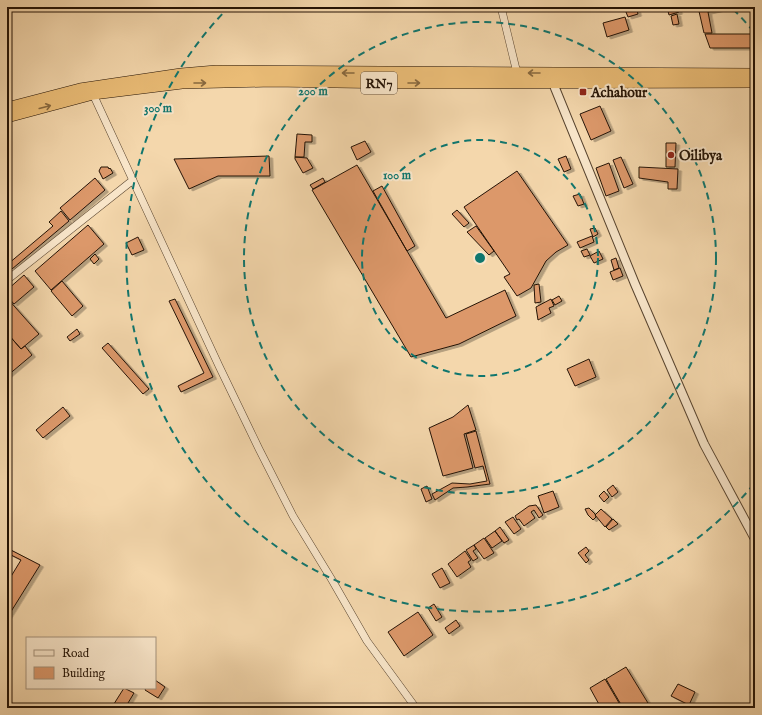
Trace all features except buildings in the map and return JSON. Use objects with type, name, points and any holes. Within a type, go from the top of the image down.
[{"type":"highway","name":"RN7","points":[[7,108],[92,90],[181,74],[216,71],[517,73],[552,78],[755,82]]},
{"type":"highway","name":"RN7","points":[[7,116],[92,90],[182,83],[272,81],[400,83],[755,74]]},
{"type":"street","points":[[501,7],[517,73]]},
{"type":"street","points":[[552,78],[635,284],[704,444],[755,539]]},
{"type":"street","points":[[92,90],[252,436],[293,516],[332,580],[366,641],[416,708]]},
{"type":"street","points":[[7,280],[133,180]]},
{"type":"place","name":"Achahour","points":[[583,92]]},
{"type":"place","name":"Oilibya","points":[[671,155]]}]
